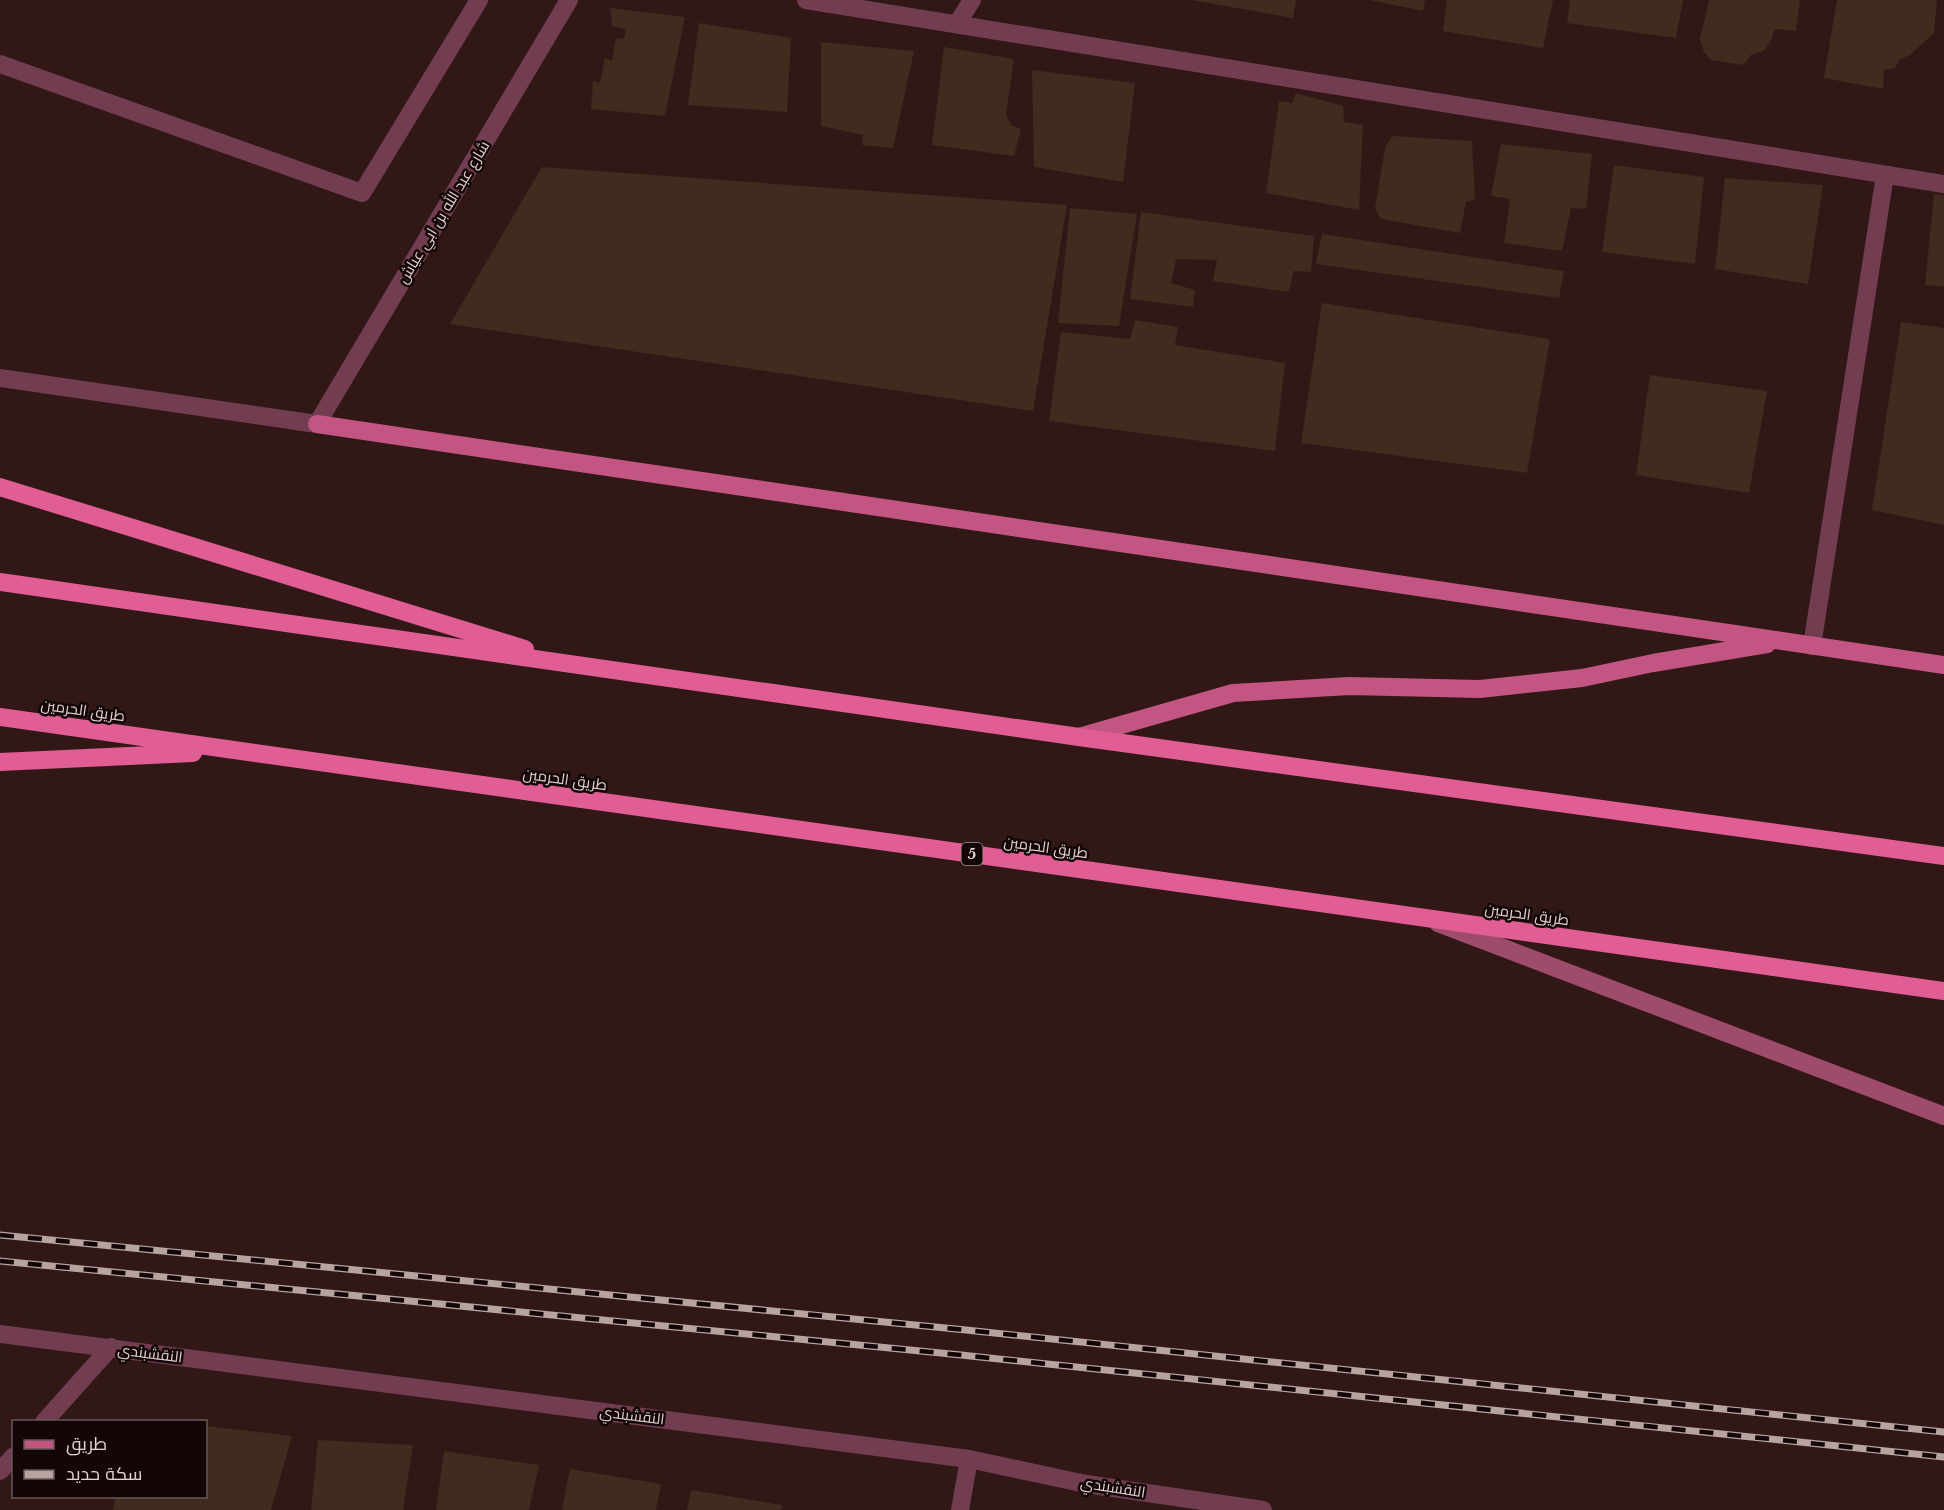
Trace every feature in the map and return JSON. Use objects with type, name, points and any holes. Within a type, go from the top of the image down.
[{"type":"highway","points":[[0,487],[579,666]]},
{"type":"highway","points":[[0,582],[579,666],[1944,856]]},
{"type":"highway","name":"طريق الحرمين","points":[[0,717],[1944,991]]},
{"type":"highway","points":[[0,762],[237,750]]},
{"type":"main road","points":[[317,424],[1944,665]]},
{"type":"main road","points":[[1079,736],[1233,693],[1349,686],[1480,689],[1582,678],[1653,663],[1784,641]]},
{"type":"main road","points":[[1425,918],[1944,1116]]},
{"type":"street","points":[[0,64],[362,193],[479,0]]},
{"type":"street","name":"شارع عبد الله بن ابي عياش","points":[[317,424],[569,0]]},
{"type":"street","points":[[806,0],[1944,184]]},
{"type":"street","points":[[957,24],[972,0]]},
{"type":"street","points":[[1812,646],[1885,175]]},
{"type":"street","points":[[0,378],[317,424]]},
{"type":"street","name":"النقشبندي","points":[[0,1334],[969,1459],[1086,1484],[1263,1510]]},
{"type":"street","points":[[46,1420],[111,1347]]},
{"type":"street","points":[[0,1471],[12,1458]]},
{"type":"street","points":[[960,1510],[969,1459]]},
{"type":"building","points":[[1191,0],[1296,0],[1293,18]]},
{"type":"building","points":[[1370,0],[1425,0],[1423,11]]},
{"type":"building","points":[[1447,0],[1553,0],[1543,48],[1443,31]]},
{"type":"building","points":[[1570,0],[1683,0],[1676,38],[1567,23]]},
{"type":"building","points":[[1709,0],[1800,0],[1796,31],[1775,29],[1765,50],[1751,55],[1743,65],[1711,60],[1704,52],[1700,39]]},
{"type":"building","points":[[1837,0],[1937,0],[1934,33],[1910,55],[1899,60],[1895,68],[1884,70],[1883,89],[1824,78]]},
{"type":"building","points":[[610,8],[685,17],[665,116],[591,109],[593,81],[600,83],[605,58],[612,61],[616,39],[624,38],[626,29],[612,26]]},
{"type":"building","points":[[699,23],[791,38],[787,112],[688,105]]},
{"type":"building","points":[[821,42],[914,51],[893,148],[862,145],[863,135],[821,126]]},
{"type":"building","points":[[944,47],[1014,59],[1006,115],[1012,126],[1021,129],[1014,156],[932,145]]},
{"type":"building","points":[[1032,70],[1135,83],[1123,182],[1034,167]]},
{"type":"building","points":[[1296,93],[1343,106],[1344,122],[1363,125],[1359,210],[1266,193],[1279,101],[1292,103]]},
{"type":"building","points":[[1392,136],[1472,141],[1475,200],[1466,202],[1460,233],[1381,219],[1375,208],[1385,148]]},
{"type":"building","points":[[1501,144],[1592,154],[1586,209],[1571,208],[1562,251],[1504,243],[1510,199],[1491,196]]},
{"type":"building","points":[[1614,165],[1704,177],[1695,264],[1602,252]]},
{"type":"building","points":[[542,167],[1067,205],[1033,411],[450,324]]},
{"type":"building","points":[[1725,178],[1823,185],[1808,284],[1715,269]]},
{"type":"building","points":[[1934,194],[1944,195],[1944,287],[1925,285]]},
{"type":"building","points":[[1070,208],[1137,214],[1119,326],[1058,323]]},
{"type":"building","points":[[1141,212],[1314,236],[1311,272],[1294,271],[1289,292],[1213,281],[1217,260],[1176,259],[1171,283],[1195,290],[1193,307],[1130,299]]},
{"type":"building","points":[[1322,234],[1564,271],[1559,298],[1316,264]]},
{"type":"building","points":[[1322,303],[1550,339],[1527,473],[1301,443]]},
{"type":"building","points":[[1135,320],[1178,327],[1175,345],[1285,363],[1275,451],[1049,421],[1061,332],[1130,339]]},
{"type":"building","points":[[1901,322],[1944,328],[1944,525],[1872,510]]},
{"type":"building","points":[[1650,375],[1767,391],[1749,493],[1636,475]]},
{"type":"building","points":[[207,1426],[292,1436],[271,1510],[113,1510],[116,1498],[207,1498]]},
{"type":"building","points":[[318,1440],[413,1445],[403,1510],[311,1510]]},
{"type":"building","points":[[444,1451],[539,1465],[529,1510],[436,1510]]},
{"type":"building","points":[[570,1469],[661,1484],[656,1510],[562,1510]]},
{"type":"building","points":[[691,1490],[782,1505],[781,1510],[687,1510]]},
{"type":"railway","points":[[0,1235],[966,1330],[1944,1432]]},
{"type":"railway","points":[[0,1261],[961,1355],[1944,1457]]}]
